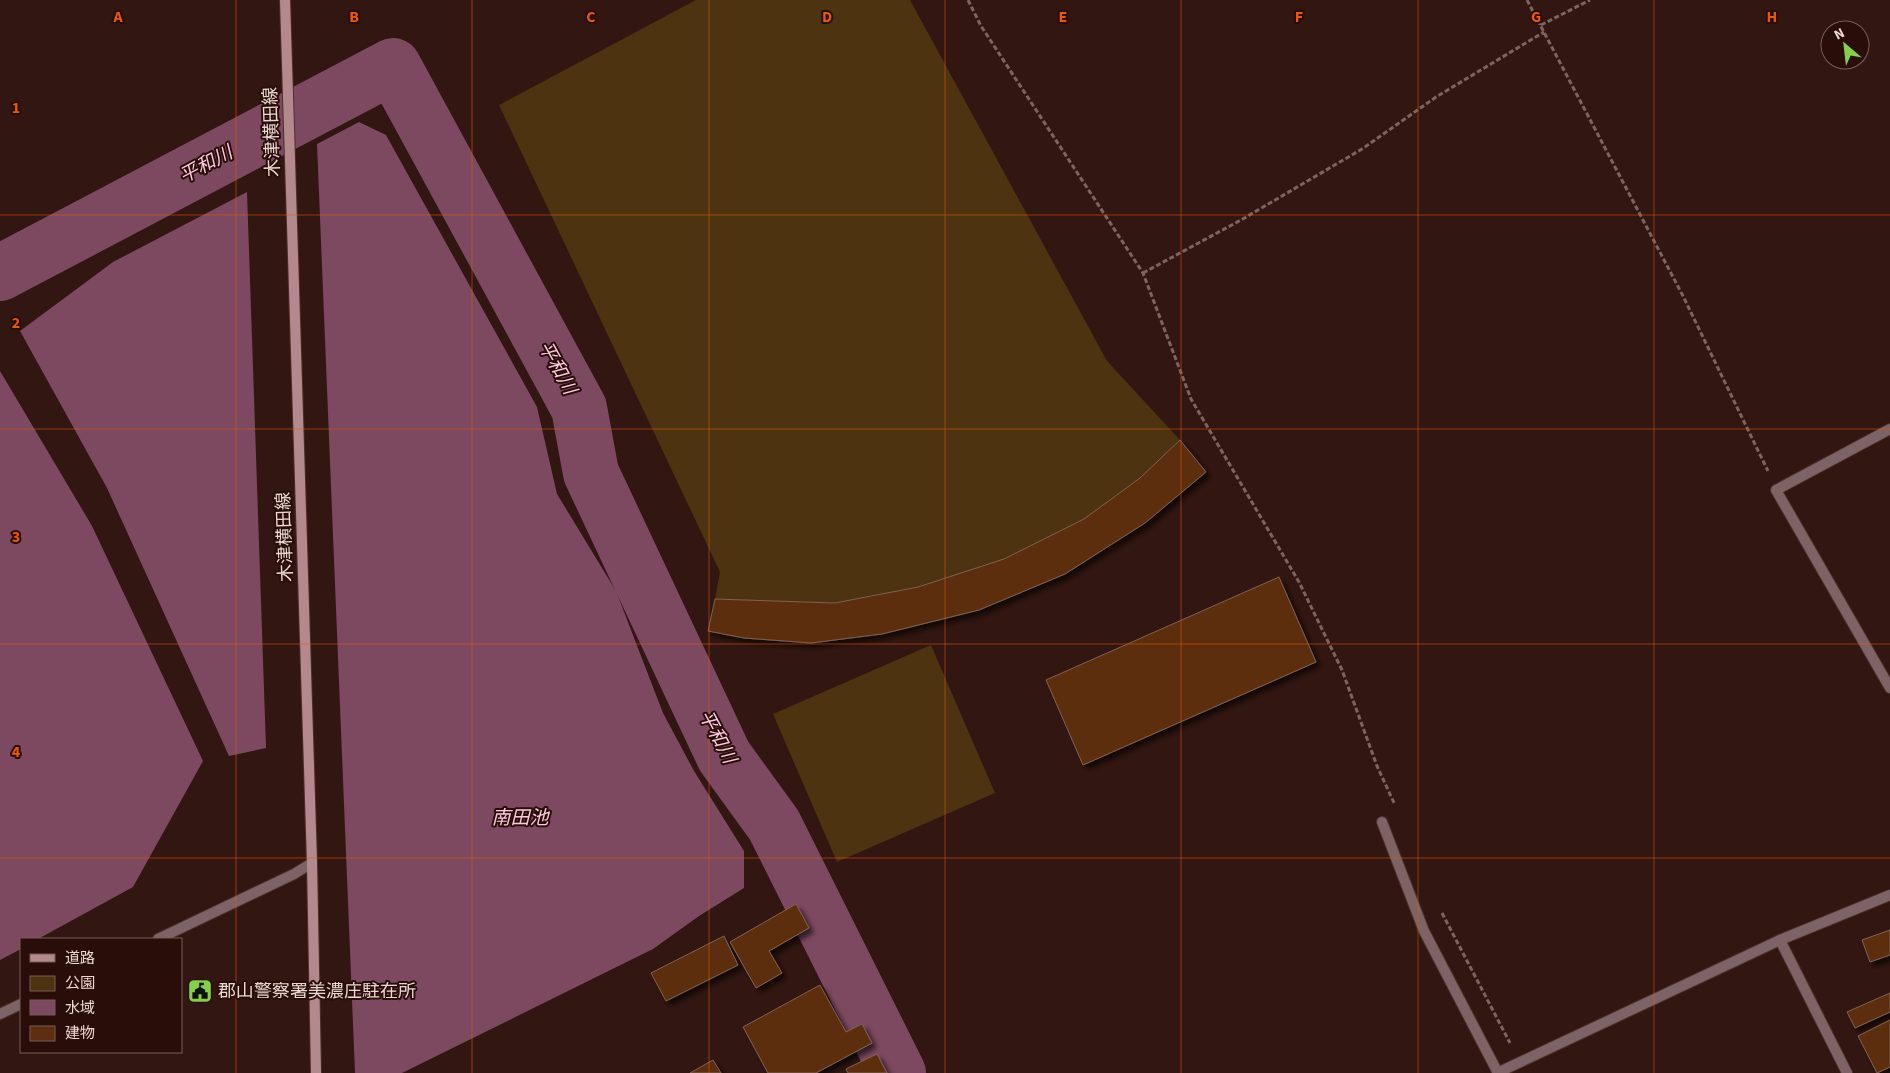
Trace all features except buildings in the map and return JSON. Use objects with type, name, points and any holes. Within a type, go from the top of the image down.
[{"type":"main road","name":"木津横田線","points":[[285,0],[312,863],[316,1073]]},
{"type":"street","points":[[1890,428],[1776,490],[1890,688]]},
{"type":"street","points":[[1382,822],[1424,931],[1498,1073],[1519,1061],[1780,940],[1890,895]]},
{"type":"street","points":[[160,938],[294,874],[312,863]]},
{"type":"street","points":[[1780,940],[1848,1073]]},
{"type":"street","points":[[0,1014],[20,1004]]},
{"type":"path","points":[[968,0],[981,26],[1143,273],[1191,399],[1298,582],[1342,670],[1377,766],[1397,810]]},
{"type":"path","points":[[1527,0],[1683,296],[1776,490]]},
{"type":"path","points":[[1541,26],[1590,0]]},
{"type":"path","points":[[1143,273],[1241,220],[1362,149],[1436,98],[1544,32]]},
{"type":"path","points":[[1438,906],[1519,1061]]},
{"type":"green space","points":[[696,0],[910,0],[1107,361],[1180,440],[1140,478],[1084,519],[1004,559],[918,587],[835,603],[715,599],[720,572],[499,105]]},
{"type":"green space","points":[[931,645],[995,793],[837,862],[773,714]]},
{"type":"water","name":"南田池","points":[[359,122],[386,135],[537,407],[557,494],[616,591],[663,713],[694,771],[744,851],[744,888],[699,916],[653,949],[402,1073],[355,1073],[317,144]]},
{"type":"water","points":[[247,192],[266,748],[229,756],[107,488],[20,331],[113,262]]},
{"type":"water","points":[[0,371],[92,526],[203,761],[133,887],[40,938],[20,938],[20,950],[0,960]]},
{"type":"waterway","name":"平和川","points":[[0,273],[393,66],[579,408],[591,473],[724,756],[774,825],[898,1073]]},
{"type":"place","name":"郡山警察署美濃庄駐在所","points":[[200,991]]}]
